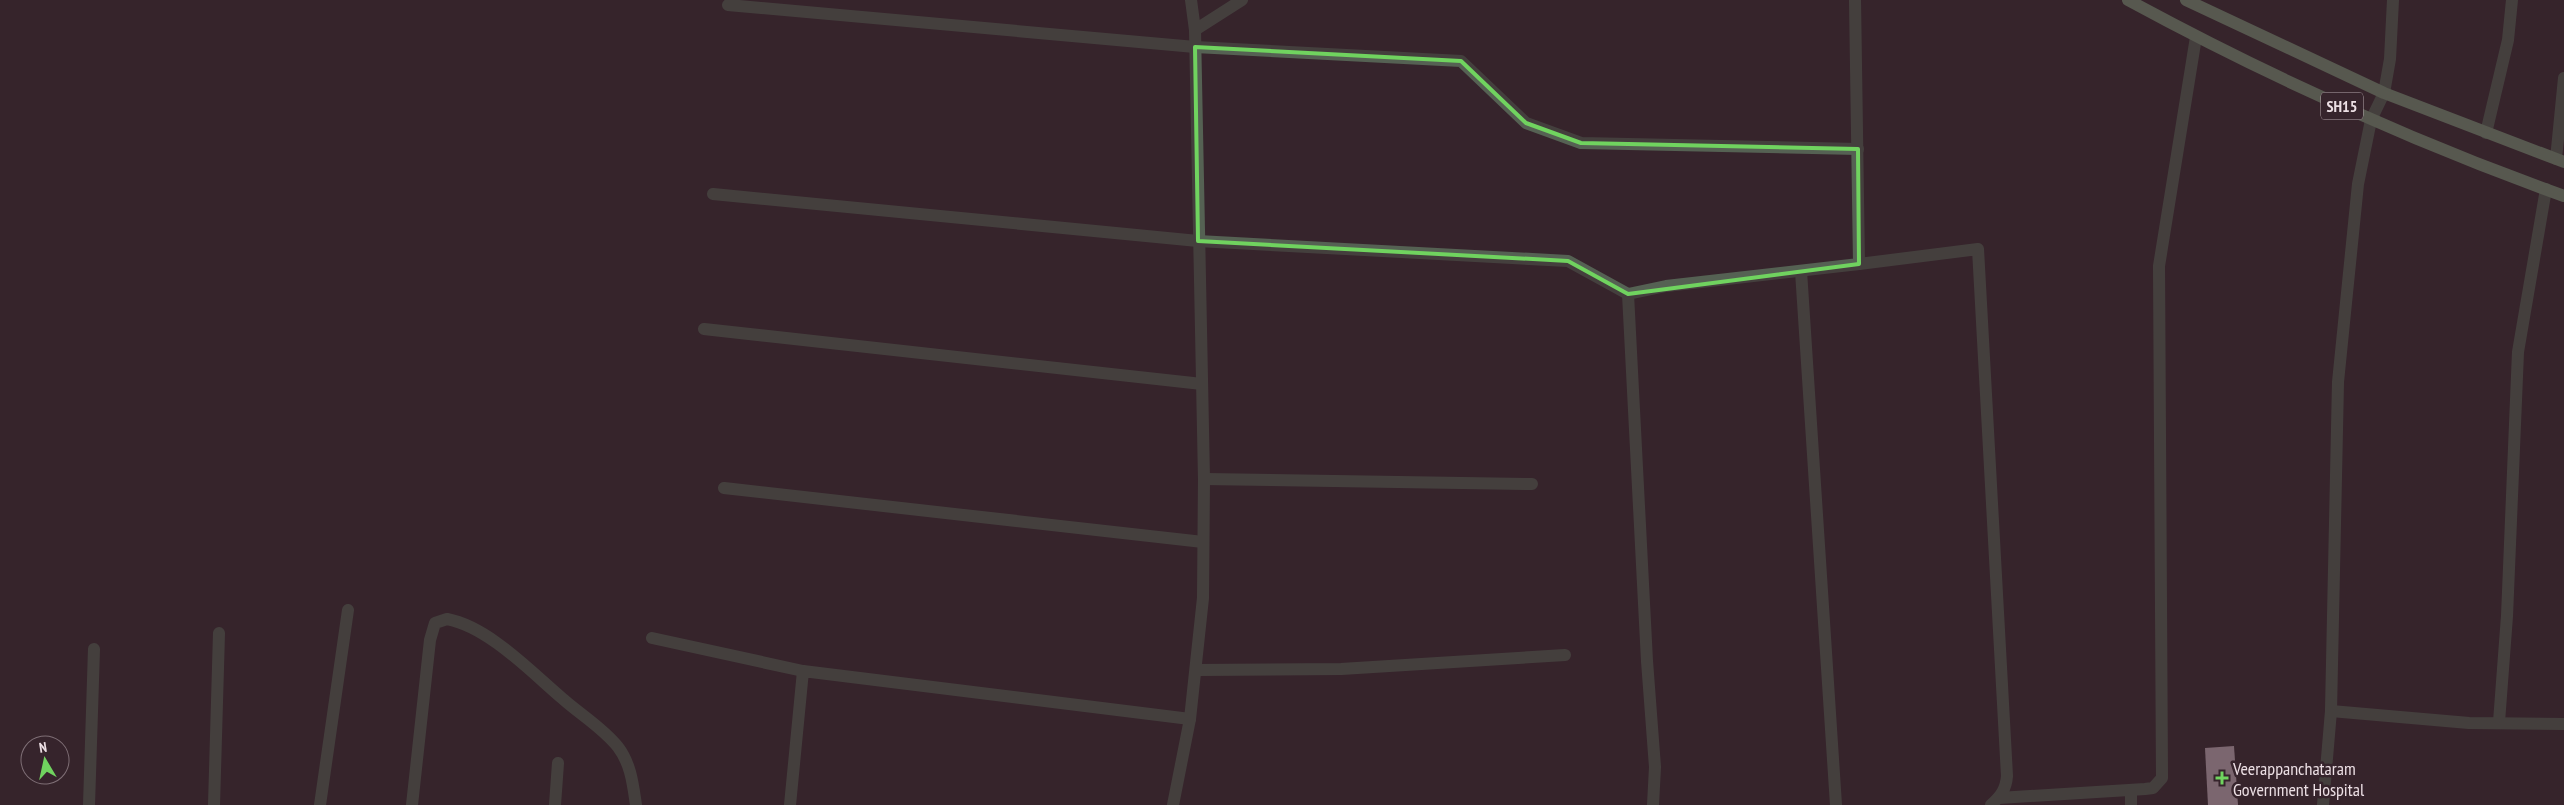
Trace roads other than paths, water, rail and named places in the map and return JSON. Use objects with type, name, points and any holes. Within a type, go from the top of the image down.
[{"type":"main road","name":"SH15","points":[[2128,0],[2196,38],[2371,120],[2564,196]]},
{"type":"main road","name":"SH15","points":[[2186,0],[2384,93],[2560,161]]},
{"type":"street","points":[[1173,805],[1190,719],[1197,670],[1203,598],[1204,479],[1195,30],[1191,0]]},
{"type":"street","points":[[1195,30],[1242,0]]},
{"type":"street","points":[[1856,0],[1858,264]]},
{"type":"street","points":[[2323,805],[2331,711],[2338,382],[2358,184],[2371,120],[2384,93],[2390,59],[2393,0]]},
{"type":"street","points":[[2486,133],[2508,40],[2512,0]]},
{"type":"street","points":[[728,4],[1195,47],[1461,61],[1526,123],[1581,143],[1858,149]]},
{"type":"street","points":[[1995,802],[2153,788],[2162,778],[2159,266],[2196,38]]},
{"type":"street","points":[[2560,161],[2564,78]]},
{"type":"street","points":[[2499,722],[2507,616],[2518,352],[2546,189]]},
{"type":"street","points":[[713,194],[1198,241],[1568,261],[1628,294],[1666,286],[1978,249],[2008,776],[2006,786],[1995,802]]},
{"type":"street","points":[[1801,271],[1836,805]]},
{"type":"street","points":[[1628,294],[1647,661],[1655,767],[1653,805]]},
{"type":"street","points":[[704,329],[1202,384]]},
{"type":"street","points":[[1204,479],[1532,484]]},
{"type":"street","points":[[724,488],[1203,542]]},
{"type":"street","points":[[320,805],[348,610]]},
{"type":"street","points":[[412,805],[430,640],[435,624],[447,619],[464,625],[512,654],[605,734],[626,760],[632,778],[636,805]]},
{"type":"street","points":[[214,805],[219,633]]},
{"type":"street","points":[[652,638],[803,671],[1190,719]]},
{"type":"street","points":[[89,805],[94,648]]},
{"type":"street","points":[[1197,670],[1342,669],[1565,655]]},
{"type":"street","points":[[790,805],[803,671]]},
{"type":"street","points":[[2331,711],[2469,723],[2564,724]]},
{"type":"street","points":[[555,805],[558,763]]},
{"type":"street","points":[[2131,790],[2131,805]]},
{"type":"place","name":"Veerappanchataram Government Hospital","points":[[2222,778]]}]
